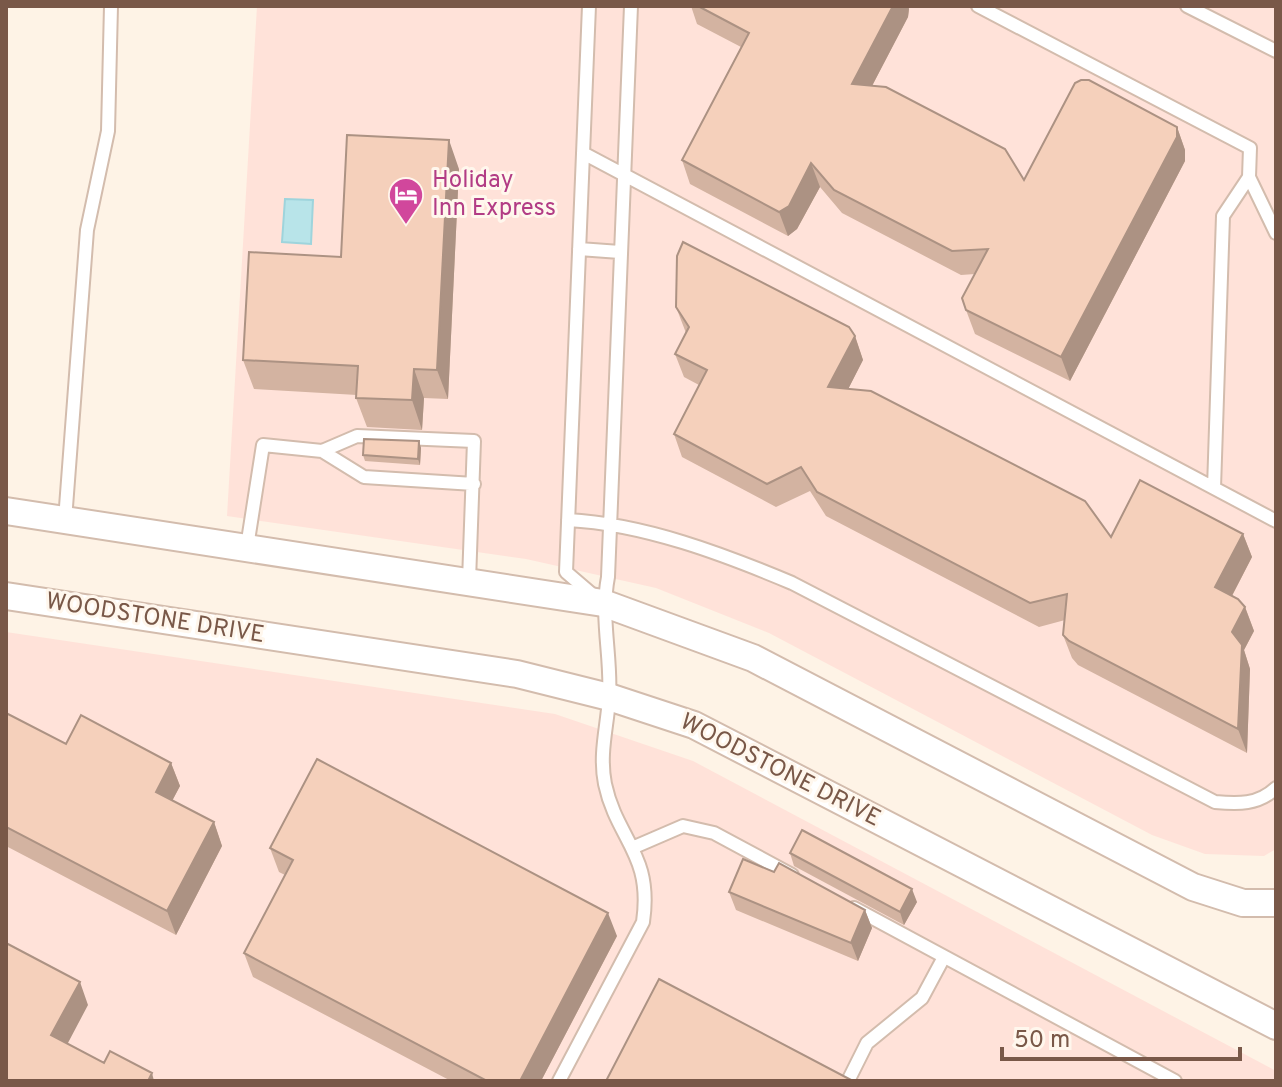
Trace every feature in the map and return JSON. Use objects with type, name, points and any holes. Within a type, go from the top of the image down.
[{"type":"street","points":[[6,511],[603,603],[753,658],[1193,887],[1243,903],[1276,903]]},
{"type":"street","name":"WOODSTONE DRIVE","points":[[6,596],[517,674],[609,697],[694,725],[1276,1026]]},
{"type":"lane","points":[[65,520],[87,230],[108,131],[113,27],[111,6]]},
{"type":"lane","points":[[589,6],[566,572],[603,603]]},
{"type":"lane","points":[[559,1081],[643,922],[645,876],[606,787],[601,759],[609,697],[603,603],[608,577],[631,6]]},
{"type":"lane","points":[[978,6],[1250,148],[1249,177],[1276,233]]},
{"type":"lane","points":[[1187,6],[1276,51]]},
{"type":"lane","points":[[583,153],[1276,521]]},
{"type":"lane","points":[[1214,488],[1223,216],[1249,177]]},
{"type":"lane","points":[[579,249],[620,252]]},
{"type":"lane","points":[[322,451],[357,436],[474,441],[469,581]]},
{"type":"lane","points":[[247,547],[263,445],[322,451],[364,477],[474,484]]},
{"type":"lane","points":[[568,520],[608,522],[743,562],[792,583],[1215,802],[1244,805],[1268,795],[1276,788]]},
{"type":"lane","points":[[632,848],[683,826],[714,833],[809,884]]},
{"type":"lane","points":[[836,899],[1175,1081]]},
{"type":"lane","points":[[848,1081],[867,1043],[922,998],[944,957]]},
{"type":"shaded area","points":[[257,6],[1276,6],[1276,849],[1264,856],[1205,854],[1152,835],[769,633],[656,588],[526,559],[227,516]]},
{"type":"shaded area","points":[[6,632],[555,714],[693,761],[1276,1071],[1276,1081],[6,1081]]},
{"type":"water","points":[[285,199],[313,200],[311,244],[282,242]]},
{"type":"building","points":[[698,6],[893,6],[852,84],[886,87],[1005,149],[1024,180],[1075,83],[1081,80],[1089,80],[1177,127],[1177,137],[1061,357],[966,310],[962,298],[988,249],[952,251],[834,190],[811,163],[789,206],[779,212],[682,160],[749,33]]},
{"type":"building","name":"Holiday Inn Express","points":[[347,135],[449,140],[437,370],[414,369],[412,400],[356,398],[358,366],[243,360],[249,252],[341,257]]},
{"type":"building","points":[[683,242],[849,327],[855,336],[828,387],[871,391],[1085,501],[1111,537],[1140,480],[1243,534],[1215,587],[1238,599],[1245,607],[1232,632],[1242,645],[1238,729],[1069,641],[1063,635],[1067,594],[1030,603],[817,492],[801,467],[767,484],[674,434],[707,370],[675,354],[689,327],[676,307],[677,256]]},
{"type":"building","points":[[364,439],[419,441],[418,459],[363,455]]},
{"type":"building","points":[[6,713],[66,744],[81,715],[171,763],[156,792],[214,822],[167,911],[6,827]]},
{"type":"building","points":[[317,759],[608,913],[520,1081],[487,1081],[244,953],[293,860],[270,848]]},
{"type":"building","points":[[802,830],[912,889],[900,912],[790,853]]},
{"type":"building","points":[[743,859],[774,872],[779,863],[865,910],[851,943],[729,892]]},
{"type":"building","points":[[6,943],[80,982],[51,1035],[104,1063],[110,1051],[152,1073],[148,1081],[6,1081]]},
{"type":"building","points":[[659,979],[853,1081],[606,1081]]},
{"type":"place","name":"Holiday Inn Express","points":[[406,226]]}]
